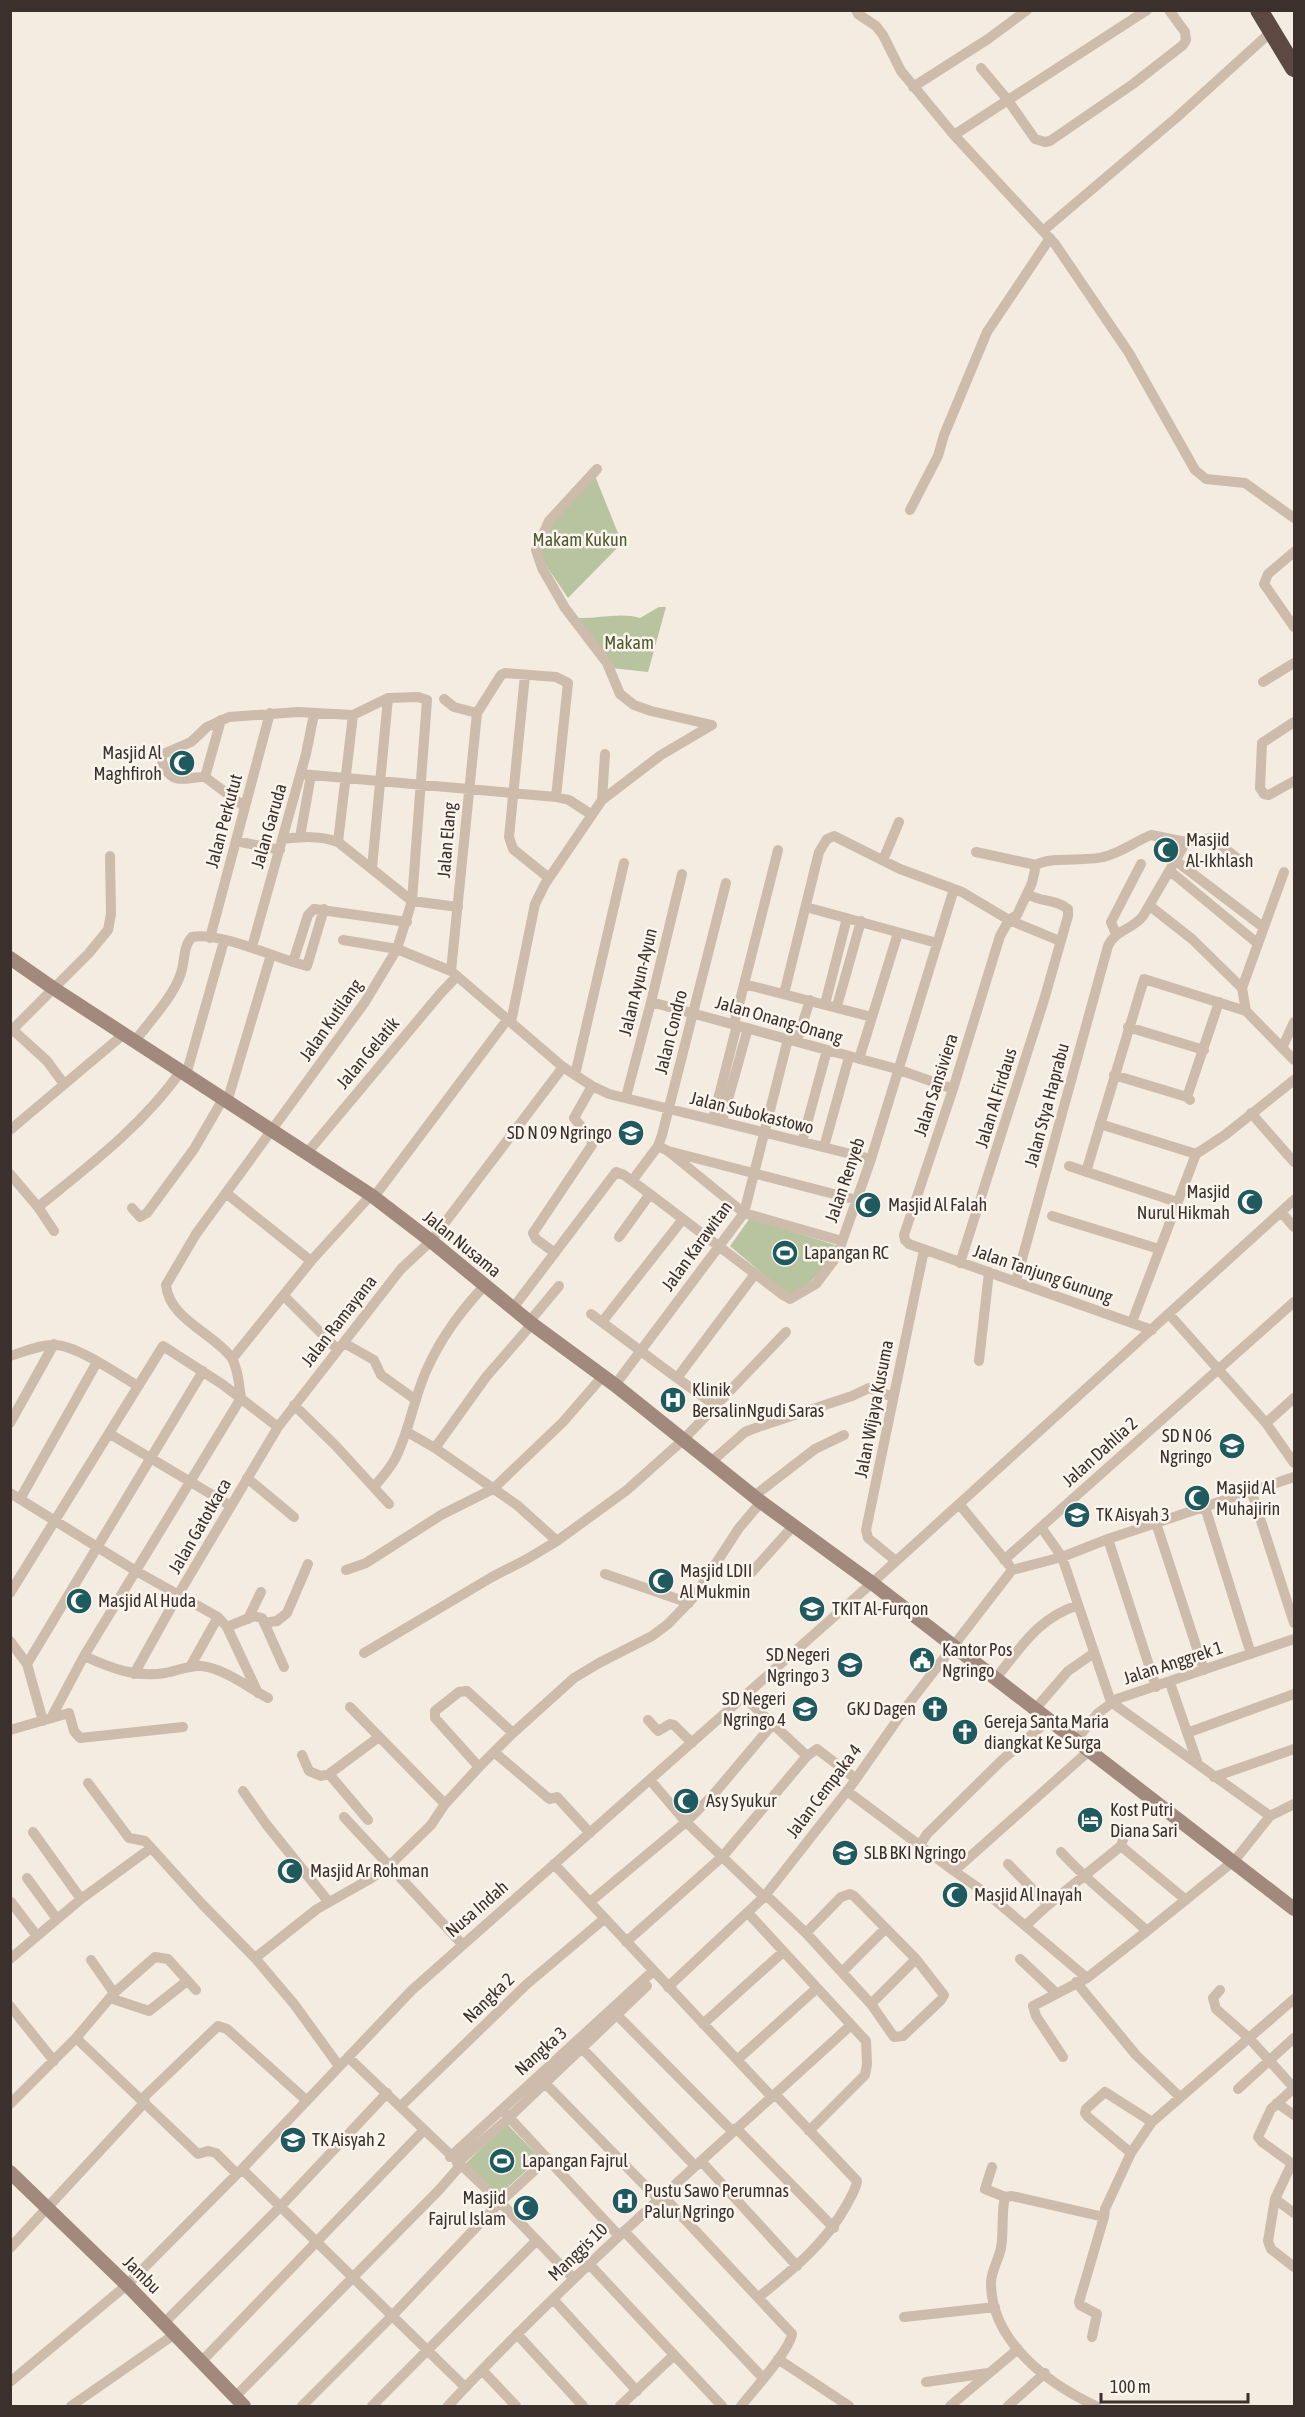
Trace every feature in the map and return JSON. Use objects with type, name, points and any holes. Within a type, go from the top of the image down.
[{"type":"highway","points":[[1259,10],[1294,68]]},
{"type":"highway","points":[[1271,10],[1294,47]]},
{"type":"street","points":[[856,10],[858,14],[870,20],[883,35],[896,63],[913,87],[1035,224],[1047,234],[1129,353],[1195,470],[1206,479],[1245,483],[1294,518]]},
{"type":"street","points":[[913,87],[988,39],[1027,10]]},
{"type":"street","points":[[954,135],[1147,10]]},
{"type":"street","points":[[981,68],[1007,99],[1035,139],[1046,142],[1133,84],[1183,45],[1186,40],[1185,32],[1169,10]]},
{"type":"street","points":[[910,510],[938,456],[944,435],[987,332],[1047,234],[1272,31]]},
{"type":"street","points":[[47,1720],[241,1398],[232,1359],[311,1261],[372,1196],[509,1021],[535,904],[549,878],[602,800],[668,750],[712,725],[651,711],[634,705],[620,694],[607,663],[564,608],[542,568],[536,550],[549,521],[597,469]]},
{"type":"street","points":[[1294,552],[1268,574],[1264,581],[1265,587],[1294,627]]},
{"type":"street","points":[[1263,682],[1294,663]]},
{"type":"street","points":[[444,699],[454,707],[477,713],[498,677],[504,673],[562,679],[568,683],[556,798]]},
{"type":"street","points":[[525,675],[512,794],[510,844],[530,864],[549,878]]},
{"type":"street","name":"Jalan Kutilang","points":[[232,1359],[208,1334],[179,1311],[166,1289],[178,1262],[365,1002],[397,949],[412,902],[427,700],[418,697],[388,698]]},
{"type":"street","points":[[245,807],[205,777],[176,779],[166,770],[162,757],[170,750],[191,742],[207,727],[240,715],[270,713],[353,715],[388,698]]},
{"type":"street","points":[[372,868],[382,781],[388,698]]},
{"type":"street","name":"Jalan Perkutut","points":[[210,938],[270,713]]},
{"type":"street","name":"Jalan Elang","points":[[454,973],[468,790],[477,713]]},
{"type":"street","name":"Jalan Garuda","points":[[252,947],[281,845],[306,774],[314,714]]},
{"type":"street","points":[[338,842],[353,715]]},
{"type":"street","points":[[205,777],[221,720]]},
{"type":"street","points":[[1294,722],[1263,741],[1260,788],[1264,794],[1269,795],[1294,781]]},
{"type":"street","points":[[602,800],[605,754]]},
{"type":"street","points":[[300,837],[306,774],[556,798],[569,800],[592,815]]},
{"type":"street","points":[[884,860],[899,822]]},
{"type":"street","points":[[976,852],[1036,865],[1051,861],[1086,861],[1124,850],[1151,835],[1186,842],[1212,838],[1239,860]]},
{"type":"street","points":[[236,841],[281,845],[300,837],[320,837],[338,842],[412,902],[458,907]]},
{"type":"street","points":[[784,994],[819,852],[829,837],[838,837],[910,873],[962,892],[1009,920],[1060,941]]},
{"type":"street","points":[[1114,936],[1136,924],[1150,906],[1186,842]]},
{"type":"street","points":[[717,1120],[740,1026],[744,984],[778,850]]},
{"type":"street","points":[[64,1084],[47,1061],[12,1031],[89,954],[108,930],[111,914],[110,856]]},
{"type":"street","points":[[575,1076],[624,863]]},
{"type":"street","name":"Jalan Stya Haprabu","points":[[1016,1281],[1114,936],[1111,922],[1142,864]]},
{"type":"street","name":"Jalan Sansiviera","points":[[924,1250],[909,1244],[904,1235],[953,1089],[1000,936],[1009,920],[1017,915],[1027,894],[1036,865]]},
{"type":"street","points":[[1173,866],[1263,927]]},
{"type":"street","points":[[1173,866],[1257,943]]},
{"type":"street","points":[[1246,1011],[1242,988],[1284,872]]},
{"type":"street","name":"Jalan Ayun-Ayun","points":[[626,1097],[682,874]]},
{"type":"street","name":"Jalan Condro","points":[[632,1181],[663,1149],[669,1110],[726,884]]},
{"type":"street","name":"Jalan Renyeb","points":[[632,1181],[790,1299],[824,1276],[837,1256],[871,1159],[953,892]]},
{"type":"street","name":"Jalan Al Firdaus","points":[[960,1263],[1044,1000],[1068,909],[1057,901],[1038,899],[1027,894]]},
{"type":"street","points":[[1150,906],[1192,939],[1242,988]]},
{"type":"street","points":[[806,907],[937,943]]},
{"type":"street","points":[[10,1130],[64,1084],[130,1037],[179,980],[189,939],[196,936],[224,940],[252,947],[292,962],[308,915],[314,909],[407,922]]},
{"type":"street","points":[[831,1005],[847,918]]},
{"type":"street","points":[[831,1005],[861,921]]},
{"type":"street","points":[[824,1147],[854,1058],[872,1017],[898,933]]},
{"type":"street","points":[[38,1207],[134,1127],[183,1073],[224,940]]},
{"type":"street","name":"Jalan Subokastowo","points":[[343,940],[397,949],[454,973],[563,1067],[609,1094],[871,1159]]},
{"type":"street","points":[[132,1208],[140,1217],[147,1213],[194,1149],[225,1101],[271,955]]},
{"type":"street","name":"Jalan Nusama","points":[[10,957],[53,988],[372,1196],[431,1241],[530,1323],[615,1385],[757,1499],[872,1583],[1293,1905]]},
{"type":"street","name":"Jalan Gelatik","points":[[307,1153],[440,994],[454,973]]},
{"type":"street","points":[[1086,1172],[1144,979],[1246,1011],[1283,1046],[1294,1060]]},
{"type":"street","points":[[744,984],[872,1017]]},
{"type":"street","name":"Jalan Karawitan","points":[[615,1385],[744,1213],[764,1132],[793,1040],[810,1000]]},
{"type":"street","name":"Jalan Onang-Onang","points":[[651,1002],[793,1040],[953,1089]]},
{"type":"street","points":[[1114,1075],[1189,1099],[1219,1002]]},
{"type":"street","points":[[1283,1046],[1294,1022]]},
{"type":"street","points":[[1128,1027],[1204,1050]]},
{"type":"street","points":[[802,1142],[827,1050]]},
{"type":"street","points":[[431,1241],[563,1067]]},
{"type":"street","points":[[1132,1322],[1196,1154],[1294,1080]]},
{"type":"street","points":[[555,1253],[536,1239],[533,1233],[592,1145],[591,1138],[574,1118],[592,1086]]},
{"type":"street","points":[[1251,1113],[1294,1162]]},
{"type":"street","points":[[1100,1124],[1196,1154]]},
{"type":"street","points":[[663,1149],[857,1200]]},
{"type":"street","points":[[663,1149],[744,1213],[842,1240]]},
{"type":"street","points":[[1069,1166],[1177,1202]]},
{"type":"street","points":[[513,1308],[616,1172],[632,1181]]},
{"type":"street","points":[[10,1174],[38,1207],[54,1231]]},
{"type":"street","points":[[226,1193],[311,1261]]},
{"type":"street","points":[[619,1237],[650,1194]]},
{"type":"street","name":"Nusa Indah","points":[[10,2382],[127,2285],[240,2172],[412,1990],[960,1505],[1294,1200]]},
{"type":"street","points":[[1281,1212],[1294,1227]]},
{"type":"street","points":[[1052,1216],[1159,1249]]},
{"type":"street","points":[[602,1322],[683,1219]]},
{"type":"street","name":"Jalan Ramayana","points":[[279,1427],[402,1269],[431,1241]]},
{"type":"street","name":"Jalan Tanjung Gunung","points":[[924,1250],[1152,1330]]},
{"type":"street","name":"Jalan Wijaya Kusuma","points":[[896,1562],[866,1535],[924,1250]]},
{"type":"street","points":[[979,1361],[989,1272]]},
{"type":"street","points":[[677,1378],[755,1274]]},
{"type":"street","points":[[374,1487],[396,1459],[427,1369],[442,1338],[455,1318],[485,1285]]},
{"type":"street","points":[[435,1448],[486,1377],[559,1286]]},
{"type":"street","points":[[284,1296],[341,1347],[374,1360],[381,1375],[416,1400]]},
{"type":"street","name":"Jalan Dahlia 2","points":[[1004,1560],[1294,1302]]},
{"type":"street","points":[[591,1314],[716,1406]]},
{"type":"street","points":[[1169,1314],[1266,1423],[1294,1463]]},
{"type":"street","points":[[364,1653],[557,1541],[627,1490],[683,1440],[786,1332]]},
{"type":"street","points":[[10,1423],[54,1344]]},
{"type":"street","points":[[10,1356],[54,1344],[74,1350],[138,1386]]},
{"type":"street","points":[[12,1587],[56,1521],[161,1348],[165,1346],[279,1427]]},
{"type":"street","points":[[97,1362],[15,1496],[136,1571],[218,1617],[227,1627],[258,1693]]},
{"type":"street","points":[[27,1664],[202,1371]]},
{"type":"street","points":[[346,1570],[366,1563],[441,1515],[493,1489],[563,1422],[602,1377]]},
{"type":"street","points":[[711,1462],[745,1432],[758,1427],[852,1396],[869,1388],[893,1397]]},
{"type":"street","points":[[1266,1423],[1294,1398]]},
{"type":"street","points":[[294,1405],[389,1504]]},
{"type":"street","name":"Jalan Gatotkaca","points":[[134,1674],[178,1595],[279,1427]]},
{"type":"street","points":[[407,1432],[435,1448],[493,1489],[537,1521],[557,1541]]},
{"type":"street","points":[[110,1434],[231,1506]]},
{"type":"street","points":[[255,1958],[328,1901],[370,1879],[390,1865],[431,1825],[445,1804],[479,1767],[574,1678],[652,1636],[689,1604],[757,1499],[815,1449],[844,1435]]},
{"type":"street","points":[[960,1505],[1012,1570],[1062,1557],[1108,1539],[1294,1477]]},
{"type":"street","points":[[247,1478],[294,1517]]},
{"type":"street","points":[[1251,1490],[1294,1623]]},
{"type":"street","points":[[1205,1507],[1251,1654]]},
{"type":"street","points":[[1156,1523],[1204,1670]]},
{"type":"street","points":[[752,1572],[794,1525]]},
{"type":"street","points":[[1041,1527],[1062,1557],[1111,1702],[1270,1816]]},
{"type":"street","points":[[1108,1539],[1156,1687]]},
{"type":"street","points":[[264,1623],[281,1620],[287,1613],[308,1564]]},
{"type":"street","name":"Jalan Cempaka 4","points":[[668,1988],[765,1896],[848,1791],[879,1744],[1012,1570]]},
{"type":"street","points":[[605,1574],[689,1604]]},
{"type":"street","points":[[248,1619],[261,1592]]},
{"type":"street","points":[[996,1678],[1044,1621],[1063,1610],[1078,1605]]},
{"type":"street","points":[[227,1627],[258,1616],[264,1623],[284,1667]]},
{"type":"street","points":[[190,1667],[218,1617]]},
{"type":"street","name":"Jalan Anggrek 1","points":[[1077,1739],[1097,1714],[1111,1702],[1294,1639]]},
{"type":"street","points":[[10,1641],[27,1664],[47,1720]]},
{"type":"street","points":[[1036,1708],[1068,1671],[1094,1653]]},
{"type":"street","points":[[84,1656],[112,1668],[134,1674],[165,1673],[202,1666],[223,1673],[268,1698]]},
{"type":"street","points":[[1170,1683],[1198,1765]]},
{"type":"street","points":[[479,1767],[435,1718],[435,1711],[459,1692],[467,1691],[513,1733]]},
{"type":"street","points":[[64,1692],[74,1731],[80,1738],[183,1727]]},
{"type":"street","points":[[1187,1732],[1294,1694]]},
{"type":"street","points":[[744,1697],[807,1756]]},
{"type":"street","points":[[350,1707],[445,1804]]},
{"type":"street","points":[[11,1726],[47,1720],[69,1713]]},
{"type":"street","points":[[920,1845],[927,1834],[1002,1760],[1050,1719]]},
{"type":"street","points":[[648,1720],[658,1731],[670,1724],[674,1725],[692,1743]]},
{"type":"street","points":[[590,1902],[686,1822],[713,1795],[772,1725]]},
{"type":"street","points":[[302,1755],[309,1771],[321,1776],[329,1774],[379,1737]]},
{"type":"street","points":[[626,1942],[723,1856],[807,1756],[817,1749],[856,1779]]},
{"type":"street","points":[[1214,1777],[1294,1749]]},
{"type":"street","points":[[954,1871],[1090,1750]]},
{"type":"street","points":[[494,1752],[547,1797],[550,1799],[557,1797],[590,1833]]},
{"type":"street","points":[[329,1774],[368,1820]]},
{"type":"street","points":[[650,1780],[686,1822],[806,1933],[871,2004],[894,2037],[903,2036],[944,1995],[916,1959],[861,1902],[850,1894],[840,1897],[806,1933]]},
{"type":"street","points":[[88,1783],[129,1838],[145,1841],[255,1958],[294,2004],[339,2066]]},
{"type":"street","points":[[243,1791],[266,1824],[328,1901]]},
{"type":"street","points":[[848,1791],[990,1896],[1087,1977]]},
{"type":"street","points":[[1062,2057],[1032,2009],[1035,2003],[1087,1977],[1235,1860],[1270,1816],[1291,1808]]},
{"type":"street","points":[[344,1817],[462,1944]]},
{"type":"street","points":[[1026,1925],[1121,1846],[1126,1830]]},
{"type":"street","points":[[33,1832],[81,1899]]},
{"type":"street","points":[[1121,1846],[1186,1900]]},
{"type":"street","points":[[10,1959],[81,1899],[151,1848]]},
{"type":"street","points":[[1061,1852],[1101,1893],[1111,1898],[1147,1931]]},
{"type":"street","points":[[554,1864],[668,1988],[857,2181],[834,2228],[797,2266],[759,2297]]},
{"type":"street","points":[[1008,1864],[1048,1905]]},
{"type":"street","points":[[27,1878],[57,1919]]},
{"type":"street","points":[[11,1902],[37,1936]]},
{"type":"street","points":[[748,1913],[866,2041],[865,2075],[809,2132]]},
{"type":"street","name":"Nangka 2","points":[[401,2106],[527,1984],[604,1919]]},
{"type":"street","points":[[842,1972],[885,1929]]},
{"type":"street","points":[[704,2024],[783,1952]]},
{"type":"street","points":[[10,2104],[76,2038],[112,1995],[155,1957],[168,1959],[196,1990]]},
{"type":"street","points":[[871,2004],[916,1959]]},
{"type":"street","points":[[1020,1959],[1056,1992]]},
{"type":"street","points":[[91,1960],[112,1995],[149,2011],[188,1981]]},
{"type":"street","points":[[239,2402],[456,2162],[505,2113],[544,2083],[579,2045],[656,1973]]},
{"type":"street","points":[[1076,1982],[1136,2055],[1180,2097]]},
{"type":"street","points":[[737,2060],[817,1988]]},
{"type":"street","points":[[1220,1990],[1214,1998],[1216,2009],[1249,2038],[1294,2088],[1277,2103],[1265,2119],[1258,2136],[1262,2142],[1293,2164],[1275,2199],[1268,2241],[1271,2249],[1294,2267]]},
{"type":"street","points":[[1092,2337],[1097,2314],[1080,2305],[1079,2302],[1105,2209],[1131,2154],[1152,2122],[1294,1999]]},
{"type":"street","points":[[10,2007],[54,2061]]},
{"type":"street","points":[[614,2013],[834,2228]]},
{"type":"street","name":"Manggis 10","points":[[448,2406],[574,2279],[851,2025]]},
{"type":"street","points":[[10,2248],[48,2209],[143,2100],[218,2026],[227,2029],[306,2100]]},
{"type":"street","points":[[76,2038],[198,2154],[208,2151],[216,2153],[280,2207],[465,2387]]},
{"type":"street","points":[[1238,2089],[1294,2038]]},
{"type":"street","points":[[579,2045],[698,2163],[797,2266]]},
{"type":"street","name":"Nangka 3","points":[[505,2113],[579,2045]]},
{"type":"street","points":[[348,2057],[500,2202],[574,2279]]},
{"type":"street","points":[[544,2083],[759,2297],[792,2334],[778,2359],[741,2406]]},
{"type":"street","points":[[1131,2154],[1085,2113],[1086,2109],[1105,2092],[1152,2122]]},
{"type":"street","points":[[164,2323],[280,2207],[387,2093]]},
{"type":"street","points":[[1277,2103],[1294,2115]]},
{"type":"street","points":[[505,2113],[763,2378]]},
{"type":"street","points":[[201,2362],[424,2130]]},
{"type":"street","points":[[302,2406],[392,2316],[500,2202],[548,2158]]},
{"type":"street","points":[[992,2167],[985,2189],[1005,2198],[1012,2196],[1104,2217]]},
{"type":"street","name":"Jambu","points":[[10,2172],[127,2285],[239,2402]]},
{"type":"street","points":[[1005,2198],[1001,2249],[991,2279],[995,2307],[1003,2329],[1018,2349],[1077,2403],[1096,2406]]},
{"type":"street","points":[[1275,2199],[1294,2213]]},
{"type":"street","points":[[372,2406],[536,2241]]},
{"type":"street","points":[[590,2265],[722,2406]]},
{"type":"street","points":[[553,2299],[637,2391]]},
{"type":"street","points":[[903,2318],[995,2307]]},
{"type":"street","points":[[71,2406],[175,2334]]},
{"type":"street","points":[[517,2334],[583,2406]]},
{"type":"street","points":[[950,2406],[1018,2349]]},
{"type":"street","points":[[620,2406],[673,2355]]},
{"type":"street","points":[[778,2359],[849,2406]]},
{"type":"street","points":[[482,2370],[516,2406]]},
{"type":"street","points":[[926,2382],[989,2373]]},
{"type":"street","points":[[1008,2406],[1045,2373]]},
{"type":"green space","name":"Makam Kukun","points":[[595,476],[622,543],[568,598],[539,555],[552,522]]},
{"type":"green space","name":"Makam","points":[[659,607],[666,607],[648,672],[612,668],[577,618],[632,616],[640,618]]},
{"type":"green space","name":"Lapangan RC","points":[[750,1218],[835,1245],[817,1275],[789,1296],[730,1246]]},
{"type":"green space","name":"Lapangan Fajrul","points":[[507,2124],[540,2158],[497,2197],[465,2164]]},
{"type":"place","name":"Masjid Al Maghfiroh","points":[[182,763]]},
{"type":"place","name":"Masjid Al-Ikhlash","points":[[1166,850]]},
{"type":"place","name":"SD N 09 Ngringo","points":[[631,1133]]},
{"type":"place","name":"Masjid Nurul Hikmah","points":[[1250,1202]]},
{"type":"place","name":"Masjid Al Falah","points":[[868,1205]]},
{"type":"place","name":"Lapangan RC","points":[[785,1253]]},
{"type":"place","name":"Klinik BersalinNgudi Saras","points":[[673,1400]]},
{"type":"place","name":"SD N 06 Ngringo","points":[[1232,1446]]},
{"type":"place","name":"Masjid Al Muhajirin","points":[[1197,1498]]},
{"type":"place","name":"TK Aisyah 3","points":[[1077,1515]]},
{"type":"place","name":"Masjid LDII Al Mukmin","points":[[661,1581]]},
{"type":"place","name":"Masjid Al Huda","points":[[79,1601]]},
{"type":"place","name":"TKIT Al-Furqon","points":[[812,1609]]},
{"type":"place","name":"Kantor Pos Ngringo","points":[[922,1660]]},
{"type":"place","name":"SD Negeri Ngringo 3","points":[[850,1665]]},
{"type":"place","name":"SD Negeri Ngringo 4","points":[[805,1709]]},
{"type":"place","name":"GKJ Dagen","points":[[935,1709]]},
{"type":"place","name":"Gereja Santa Maria diangkat Ke Surga","points":[[965,1732]]},
{"type":"place","name":"Asy Syukur","points":[[686,1801]]},
{"type":"place","name":"Kost Putri Diana Sari","points":[[1090,1820]]},
{"type":"place","name":"SLB BKI Ngringo","points":[[845,1853]]},
{"type":"place","name":"Masjid Ar Rohman","points":[[290,1871]]},
{"type":"place","name":"Masjid Al Inayah","points":[[955,1895]]},
{"type":"place","name":"TK Aisyah 2","points":[[293,2140]]},
{"type":"place","name":"Lapangan Fajrul","points":[[502,2161]]},
{"type":"place","name":"Pustu Sawo Perumnas Palur Ngringo","points":[[625,2201]]},
{"type":"place","name":"Masjid Fajrul Islam","points":[[526,2208]]}]
